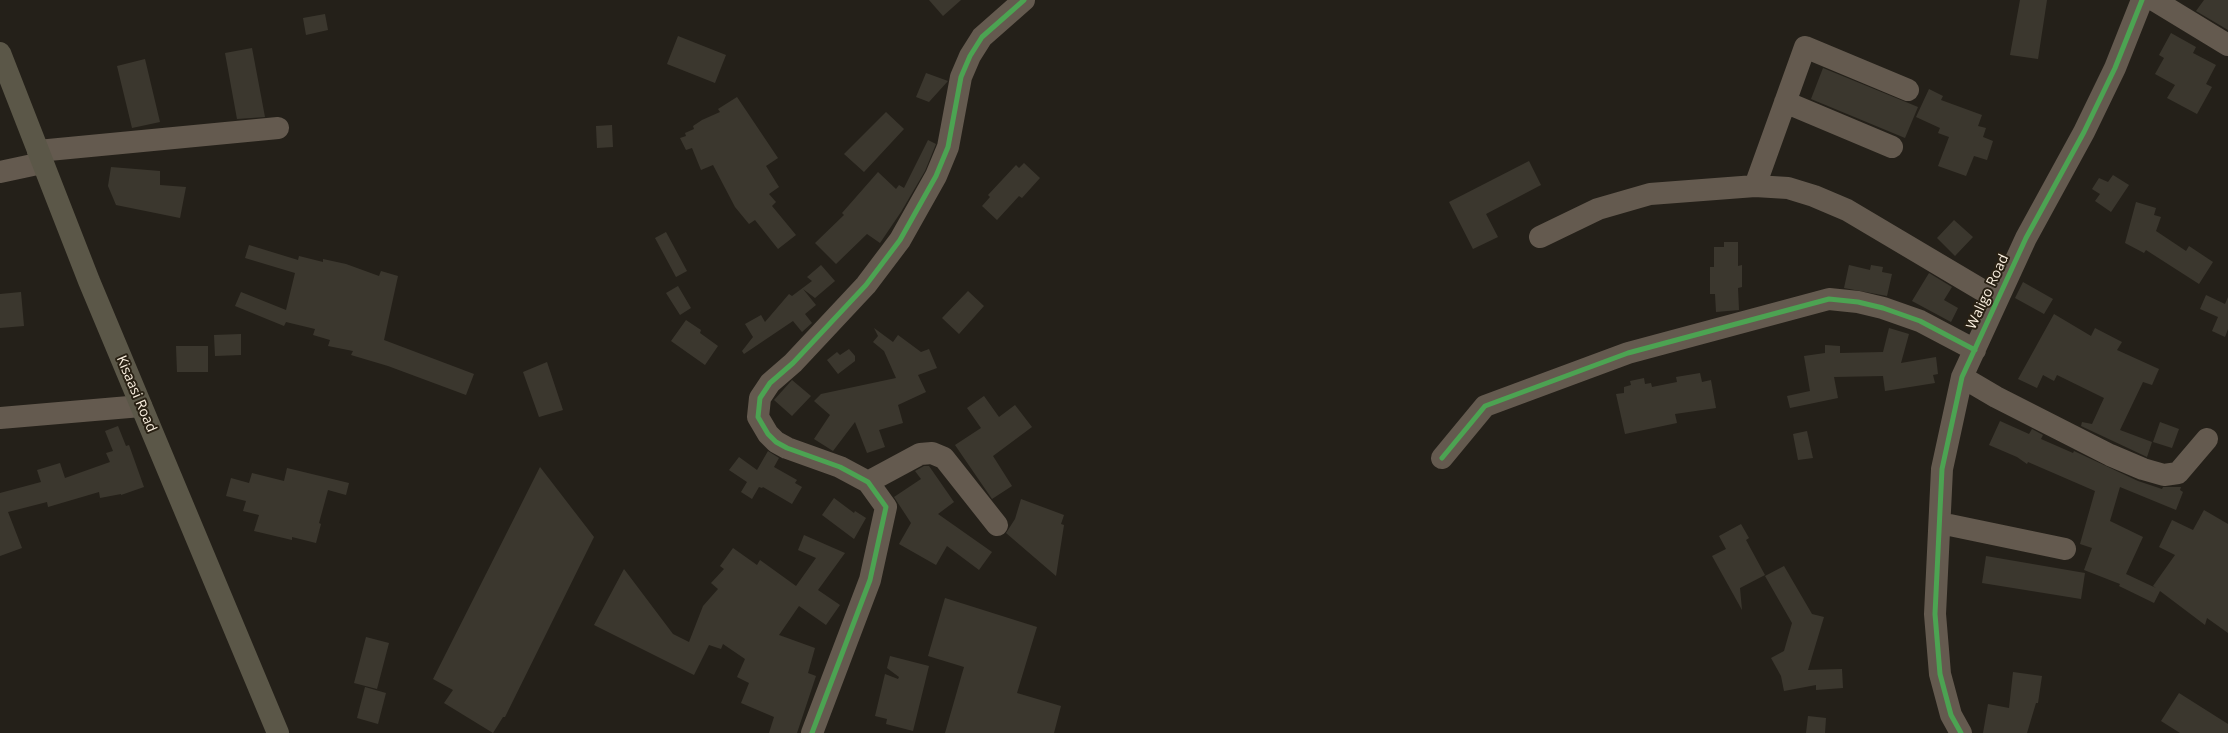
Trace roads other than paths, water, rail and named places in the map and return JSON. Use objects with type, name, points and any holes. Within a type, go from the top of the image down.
[{"type":"main road","name":"Kisaasi Road","points":[[0,54],[89,282],[278,733]]},
{"type":"street","points":[[812,733],[870,580],[885,521],[886,507],[868,482],[840,467],[787,448],[776,442],[768,434],[758,417],[760,398],[770,383],[793,363],[866,285],[900,240],[936,176],[948,147],[961,77],[970,56],[982,37],[1024,0]]},
{"type":"street","name":"Waligo Road","points":[[1961,733],[1951,715],[1940,674],[1935,614],[1942,469],[1962,377],[2026,238],[2084,132],[2115,68],[2142,0]]},
{"type":"street","points":[[2154,0],[2228,45]]},
{"type":"street","points":[[1755,186],[1805,47],[1908,90]]},
{"type":"street","points":[[1785,102],[1892,147]]},
{"type":"street","points":[[0,172],[40,157],[278,128]]},
{"type":"street","points":[[1540,237],[1598,209],[1650,194],[1755,186],[1788,188],[1814,196],[1848,210],[1997,299]]},
{"type":"street","points":[[1442,458],[1485,406],[1634,351],[1829,299],[1858,302],[1883,308],[1920,321],[1975,350]]},
{"type":"street","points":[[1962,377],[1996,397],[2110,455],[2143,469],[2164,475],[2178,473],[2207,439]]},
{"type":"street","points":[[0,418],[141,406]]},
{"type":"street","points":[[868,482],[920,454],[932,453],[944,458],[997,525]]},
{"type":"street","points":[[1940,523],[2065,549]]}]
